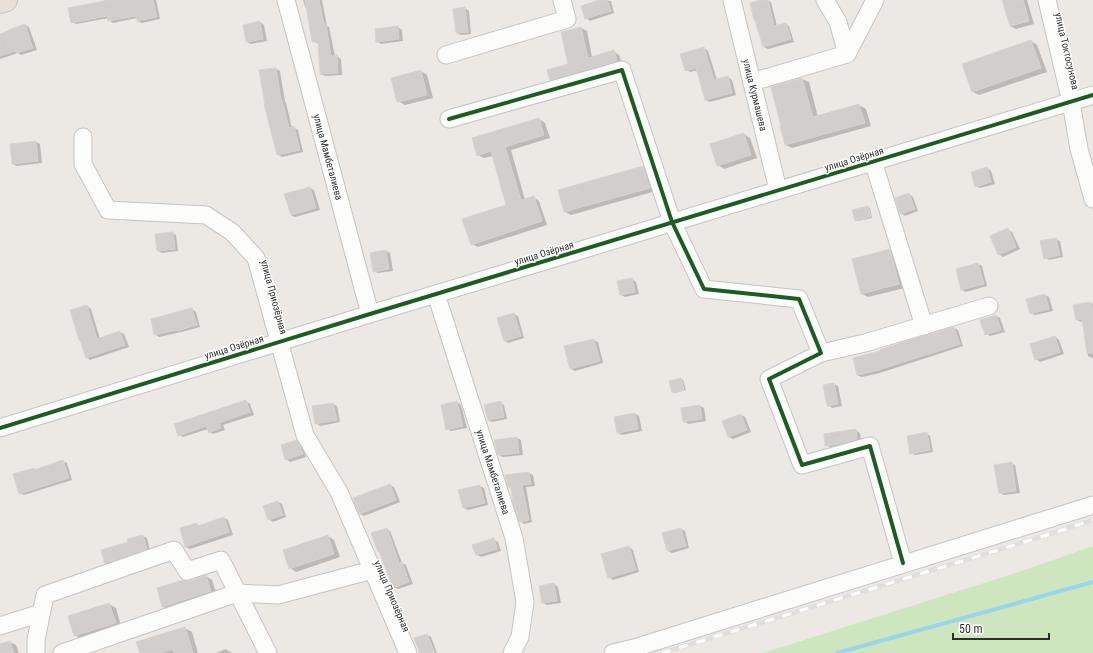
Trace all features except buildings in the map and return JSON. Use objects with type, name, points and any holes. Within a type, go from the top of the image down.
[{"type":"highway","points":[[0,2],[6,0]]},
{"type":"street","name":"улица Мамбеталиева","points":[[286,0],[370,314]]},
{"type":"street","points":[[446,55],[567,19],[562,0]]},
{"type":"street","name":"улица Курмашева","points":[[732,0],[778,190]]},
{"type":"street","points":[[825,0],[838,22],[847,54]]},
{"type":"street","points":[[752,82],[847,54],[875,0]]},
{"type":"street","name":"улица Токтосунова","points":[[1047,0],[1079,149],[1093,199]]},
{"type":"street","points":[[449,119],[622,70],[672,222],[704,289],[799,299],[821,353]]},
{"type":"street","name":"улица Озёрная","points":[[0,428],[278,342],[1093,95]]},
{"type":"street","name":"улица Приозёрная","points":[[83,137],[83,164],[108,210],[206,214],[232,232],[256,258],[278,342],[305,435],[339,492],[408,653]]},
{"type":"street","points":[[873,161],[924,326]]},
{"type":"street","name":"улица Мамбеталиева","points":[[436,294],[514,538],[525,602],[520,637],[512,653]]},
{"type":"street","points":[[903,563],[870,446],[802,465],[769,378],[821,353],[865,343],[989,306]]},
{"type":"street","points":[[613,653],[642,646],[903,563],[1093,505]]},
{"type":"street","points":[[36,653],[36,640],[45,595],[174,550],[187,571],[221,560],[268,653]]},
{"type":"street","points":[[62,653],[237,593],[278,595],[372,570]]},
{"type":"street","points":[[0,626],[41,613]]},
{"type":"green space","points":[[1093,546],[1093,653],[763,653],[1025,570]]},
{"type":"waterway","points":[[837,653],[1093,582]]},
{"type":"railway","points":[[662,653],[1093,520]]},
{"type":"cycle path","points":[[449,119],[622,70],[672,222],[704,289],[799,299],[821,353],[769,379],[802,465],[870,446],[903,563]]},
{"type":"cycle path","points":[[0,428],[370,314],[1093,95]]}]
